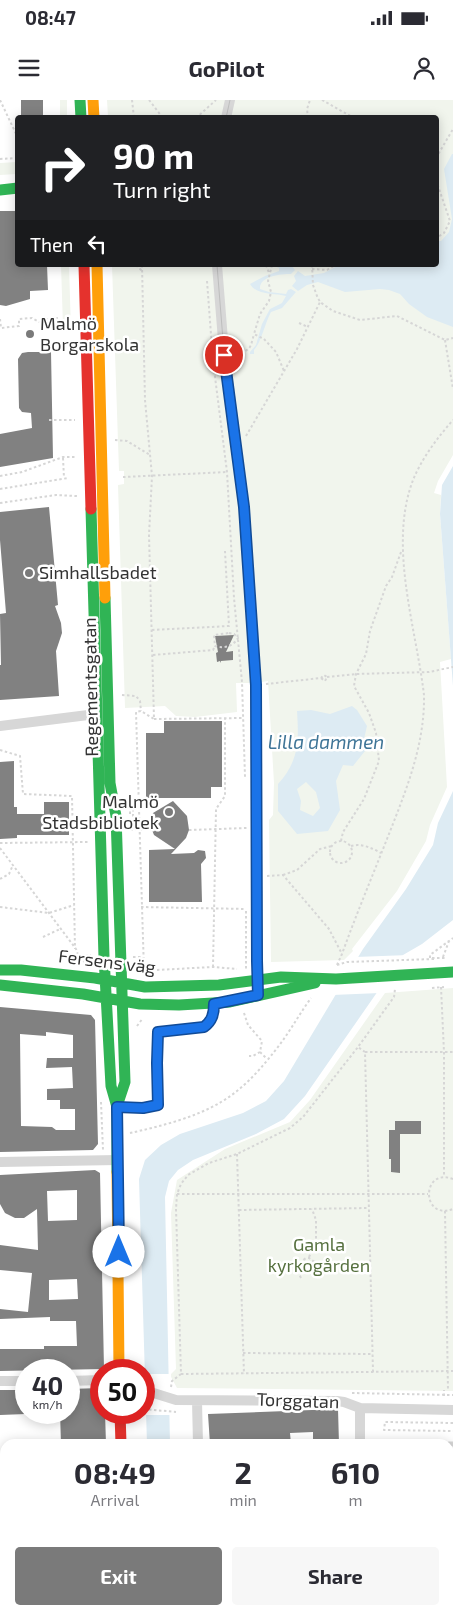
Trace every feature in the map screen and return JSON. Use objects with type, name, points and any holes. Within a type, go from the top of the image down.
[{"type":"main road","points":[[80,100],[81,115]]},
{"type":"main road","points":[[93,100],[94,115]]},
{"type":"main road","points":[[0,190],[15,188]]},
{"type":"main road","name":"Regementsgatan","points":[[84,267],[104,961],[111,1086],[117,1107],[120,1359]]},
{"type":"main road","name":"Regementsgatan","points":[[97,267],[110,783],[116,816],[125,1082],[117,1107]]},
{"type":"main road","name":"Fersens väg","points":[[0,970],[37,971],[145,987],[219,985],[281,977],[336,978]]},
{"type":"main road","points":[[336,978],[453,972]]},
{"type":"main road","name":"Fersens väg","points":[[2,986],[156,1005],[214,1004],[336,978]]},
{"type":"main road","points":[[120,1424],[121,1439]]},
{"type":"street","points":[[227,115],[230,100]]},
{"type":"street","points":[[217,267],[223,340],[245,516],[256,685],[258,995]]},
{"type":"street","points":[[0,726],[96,714]]},
{"type":"street","points":[[0,1162],[118,1160]]},
{"type":"street","points":[[0,1381],[15,1381]]},
{"type":"street","name":"Torggatan","points":[[155,1393],[176,1400],[337,1401],[350,1403],[360,1408],[453,1410]]},
{"type":"street","points":[[197,1400],[198,1439]]},
{"type":"street","points":[[360,1408],[360,1439]]},
{"type":"lane","points":[[117,1107],[143,1108],[158,1105],[158,1032],[204,1027],[210,1023],[214,1013],[214,1004]]},
{"type":"path","points":[[0,100],[15,132]]},
{"type":"path","points":[[132,100],[134,115]]},
{"type":"path","points":[[149,100],[161,115]]},
{"type":"path","points":[[199,115],[216,100]]},
{"type":"path","points":[[308,115],[307,109],[310,100]]},
{"type":"path","points":[[322,100],[349,115]]},
{"type":"path","points":[[439,153],[453,129]]},
{"type":"path","points":[[0,159],[15,158]]},
{"type":"path","points":[[439,189],[450,221],[444,233],[439,236]]},
{"type":"path","points":[[138,267],[142,271]]},
{"type":"path","points":[[142,267],[145,400],[152,476],[149,535],[154,719]]},
{"type":"path","points":[[267,267],[269,277]]},
{"type":"path","points":[[230,355],[247,351],[252,345],[258,320],[269,301],[271,293],[268,281],[272,267]]},
{"type":"path","points":[[312,267],[313,285],[320,302],[333,311],[360,320],[397,316],[445,340],[453,338]]},
{"type":"path","points":[[312,271],[327,270],[332,267]]},
{"type":"path","points":[[206,274],[213,361],[227,472],[234,598],[244,718],[245,783]]},
{"type":"path","points":[[237,451],[284,371],[320,302]]},
{"type":"path","points":[[0,319],[1,328],[19,326],[19,319],[32,318],[43,324],[47,319],[58,318]]},
{"type":"path","points":[[299,323],[308,327]]},
{"type":"path","points":[[254,334],[264,339],[276,352],[284,371]]},
{"type":"path","points":[[445,340],[453,389]]},
{"type":"path","points":[[49,420],[75,420]]},
{"type":"path","points":[[258,876],[282,875],[297,870],[320,849],[341,841],[343,832],[364,799],[380,761],[376,733],[369,713],[354,686],[356,674],[366,654],[370,631],[386,586],[392,577],[402,550],[408,498],[414,479],[427,455],[453,420]]},
{"type":"path","points":[[115,440],[127,441],[150,455]]},
{"type":"path","points":[[0,476],[22,472],[63,457],[76,457]]},
{"type":"path","points":[[63,457],[64,478]]},
{"type":"path","points":[[122,476],[227,472]]},
{"type":"path","points":[[0,489],[68,478]]},
{"type":"path","points":[[0,503],[56,495],[77,496]]},
{"type":"path","points":[[336,965],[342,954],[415,763],[422,736],[424,716],[421,672],[402,550]]},
{"type":"path","points":[[152,630],[229,626],[225,551]]},
{"type":"path","points":[[228,599],[234,598]]},
{"type":"path","points":[[153,655],[213,650],[215,646],[214,636],[218,634],[229,633],[238,638]]},
{"type":"path","points":[[215,646],[230,646],[238,638]]},
{"type":"path","points":[[256,685],[321,678],[325,681],[328,677],[356,674],[429,672],[453,666]]},
{"type":"path","points":[[122,695],[136,696],[140,701],[141,711]]},
{"type":"path","points":[[141,711],[154,719],[244,718]]},
{"type":"path","points":[[141,711],[136,712],[144,971]]},
{"type":"path","points":[[214,967],[215,828],[216,809],[225,796],[225,718]]},
{"type":"path","points":[[0,750],[20,756],[23,794],[72,796],[75,949]]},
{"type":"path","points":[[130,822],[130,808],[133,808],[133,822],[139,822]]},
{"type":"path","points":[[189,830],[257,828]]},
{"type":"path","points":[[129,830],[152,830]]},
{"type":"path","points":[[341,841],[350,846],[370,847],[381,853]]},
{"type":"path","points":[[0,843],[90,842]]},
{"type":"path","points":[[332,846],[330,853],[333,859],[343,863],[351,856],[350,846]]},
{"type":"path","points":[[0,848],[78,955],[104,961]]},
{"type":"path","points":[[0,879],[8,874],[13,865]]},
{"type":"path","points":[[282,875],[329,929],[342,954]]},
{"type":"path","points":[[0,907],[49,913],[74,905]]},
{"type":"path","points":[[141,907],[246,908],[246,969]]},
{"type":"path","points":[[43,937],[60,929]]},
{"type":"path","points":[[452,959],[443,957],[430,958],[430,955],[453,938]]},
{"type":"path","points":[[443,957],[449,941]]},
{"type":"path","points":[[120,957],[143,957]]},
{"type":"path","points":[[347,962],[412,960]]},
{"type":"path","points":[[83,962],[104,961]]},
{"type":"path","points":[[122,969],[144,971],[214,967],[238,969]]},
{"type":"path","points":[[440,987],[444,1052],[444,1177]]},
{"type":"path","points":[[181,1374],[176,1209],[181,1184],[188,1176],[209,1163],[237,1154],[290,1128],[303,1117],[358,1047],[394,997],[395,989]]},
{"type":"path","points":[[128,1134],[198,1113],[221,1102],[241,1088],[268,1060],[315,993]]},
{"type":"path","points":[[243,1011],[248,1025],[262,1041],[260,1052],[253,1056],[248,1056]]},
{"type":"path","points":[[137,1026],[144,1017]]},
{"type":"path","points":[[358,1047],[365,1052],[453,1052]]},
{"type":"path","points":[[260,1052],[268,1060]]},
{"type":"path","points":[[365,1052],[373,1372]]},
{"type":"path","points":[[127,1138],[129,1128]]},
{"type":"path","points":[[237,1154],[244,1374]]},
{"type":"path","points":[[453,1179],[444,1177],[434,1181],[430,1186],[428,1194],[431,1203],[435,1207],[445,1211],[453,1209]]},
{"type":"path","points":[[178,1194],[428,1194]]},
{"type":"path","points":[[239,1210],[369,1208]]},
{"type":"path","points":[[309,1258],[316,1242],[316,1220],[312,1209]]},
{"type":"path","points":[[445,1211],[448,1391]]},
{"type":"path","points":[[309,1258],[320,1266],[370,1266]]},
{"type":"path","points":[[301,1278],[298,1271],[299,1266],[302,1260],[309,1258]]},
{"type":"path","points":[[243,1353],[373,1354]]},
{"type":"path","points":[[170,1387],[172,1381],[181,1374],[453,1371]]},
{"type":"path","points":[[444,1390],[444,1398]]},
{"type":"path","points":[[155,1410],[176,1412]]},
{"type":"path","points":[[453,1423],[384,1422],[384,1430],[403,1432],[453,1431]]},
{"type":"path","points":[[444,1423],[444,1431]]},
{"type":"green space","points":[[60,100],[67,100],[67,115],[60,115]]},
{"type":"green space","points":[[107,100],[453,100],[453,455],[438,481],[434,493],[441,495],[440,514],[451,659],[440,662],[447,787],[430,825],[426,841],[397,891],[352,949],[353,951],[344,960],[271,962],[269,820],[273,815],[274,783],[268,681],[236,683],[237,712],[195,717],[176,716],[165,706],[125,708],[118,485],[124,484],[124,471],[119,471],[112,267],[439,267],[439,115],[108,115]]},
{"type":"green space","points":[[15,162],[15,174],[0,175],[0,163]]},
{"type":"green space","points":[[61,267],[69,267],[71,331],[67,332],[63,327]]},
{"type":"green space","name":"Gamla kyrkogården","points":[[453,988],[453,1391],[177,1388],[170,1375],[176,1369],[171,1213],[177,1180],[225,1149],[290,1122],[310,1100],[385,993]]},
{"type":"water","points":[[453,154],[453,327],[427,317],[409,304],[400,294],[389,290],[345,292],[318,282],[307,285],[298,291],[292,286],[296,281],[294,276],[298,271],[305,276],[324,273],[335,267],[439,267],[439,241],[449,232],[452,219],[444,169]]},
{"type":"water","points":[[277,267],[293,267],[295,270],[291,274],[277,275],[263,281],[260,289],[286,294],[291,289],[296,292],[282,308],[271,312],[259,343],[254,350],[254,354],[250,354],[256,345],[262,324],[270,309],[282,303],[286,296],[257,291],[250,284],[279,271],[279,268]]},
{"type":"water","points":[[453,466],[453,686],[440,514],[442,485]]},
{"type":"water","name":"Lilla dammen","points":[[352,706],[357,710],[367,726],[364,739],[365,751],[353,766],[343,765],[336,781],[340,810],[328,831],[297,834],[278,811],[278,784],[294,759],[298,732],[297,711],[311,710],[330,714]],"holes":[[[306,782],[316,792],[320,808],[313,816],[300,810],[301,801],[297,789]]]},
{"type":"water","points":[[453,791],[453,920],[422,944],[403,955],[305,1096],[284,1119],[256,1134],[193,1160],[178,1170],[169,1181],[165,1197],[170,1439],[147,1439],[146,1424],[155,1424],[155,1359],[144,1359],[139,1179],[145,1160],[161,1145],[180,1134],[243,1113],[266,1101],[284,1081],[363,949],[406,889],[433,845],[438,823]]},
{"type":"pier","points":[[409,955],[405,957],[380,993],[332,995],[355,957]]},
{"type":"pier","points":[[155,1374],[171,1374],[172,1415],[155,1415]]},
{"type":"building","points":[[21,100],[43,100],[43,115],[21,115]]},
{"type":"building","points":[[0,211],[15,211],[15,267],[47,267],[48,290],[30,291],[30,299],[6,306],[0,305]]},
{"type":"building","points":[[51,352],[53,458],[0,467],[0,434],[32,428],[31,413],[22,412],[19,408],[18,359],[22,353]]},
{"type":"building","name":"Simhallsbadet","points":[[49,507],[58,605],[55,606],[61,623],[62,633],[56,651],[59,696],[0,700],[0,614],[6,613],[0,540],[0,512]]},
{"type":"building","points":[[234,635],[226,652],[233,651],[233,660],[217,662],[216,653],[218,652],[215,636]]},
{"type":"building","points":[[164,721],[222,721],[222,787],[211,787],[211,798],[146,798],[146,733],[164,733]]},
{"type":"building","points":[[14,761],[14,807],[17,807],[17,814],[44,814],[44,802],[69,802],[69,835],[17,835],[17,838],[0,839],[0,762]]},
{"type":"building","points":[[173,801],[187,816],[189,830],[186,838],[171,854],[194,853],[198,850],[205,851],[206,858],[201,864],[202,902],[149,902],[149,850],[175,849],[154,835],[150,825],[153,813]]},
{"type":"building","points":[[0,1007],[91,1015],[95,1020],[98,1144],[93,1150],[0,1152]],"holes":[[[46,1032],[73,1035],[73,1058],[47,1058],[46,1068],[72,1067],[73,1088],[47,1089],[47,1100],[60,1100],[60,1109],[75,1109],[75,1130],[21,1126],[20,1034],[46,1036]]]},
{"type":"building","points":[[395,1121],[421,1121],[421,1134],[400,1134],[400,1173],[391,1172],[391,1159],[389,1159],[389,1130],[395,1130]]},
{"type":"building","points":[[95,1170],[100,1173],[104,1359],[90,1359],[90,1369],[80,1369],[80,1359],[15,1359],[15,1371],[0,1371],[0,1349],[44,1349],[44,1346],[77,1346],[76,1321],[50,1321],[50,1317],[0,1319],[0,1309],[28,1312],[32,1273],[0,1270],[0,1245],[38,1250],[37,1209],[24,1218],[15,1218],[5,1213],[0,1204],[0,1175]],"holes":[[[77,1190],[77,1220],[48,1221],[47,1191]],[[77,1279],[78,1299],[49,1300],[49,1280]]]},
{"type":"building","points":[[90,1388],[90,1424],[105,1424],[106,1439],[61,1439],[60,1424],[80,1424],[80,1389]]},
{"type":"building","points":[[0,1390],[15,1390],[15,1414],[0,1415]]},
{"type":"building","points":[[338,1409],[339,1439],[313,1439],[313,1432],[290,1433],[291,1439],[210,1439],[208,1414]]},
{"type":"tram line","points":[[227,115],[230,100]]},
{"type":"tram line","points":[[217,267],[223,340],[244,507],[256,685],[258,790]]},
{"type":"traffic: fast","points":[[80,100],[81,115]]},
{"type":"traffic: fast","points":[[0,190],[15,188]]},
{"type":"traffic: fast","points":[[91,509],[104,957],[111,1086],[117,1107],[117,1172]]},
{"type":"traffic: fast","points":[[105,598],[110,783],[116,816],[125,1082],[117,1106]]},
{"type":"traffic: fast","points":[[0,970],[21,970],[95,978],[145,987],[219,985],[281,977],[336,979],[453,972]]},
{"type":"traffic: fast","points":[[0,985],[83,994],[140,1004],[179,1005],[230,1002],[315,983]]},
{"type":"traffic: slow","points":[[93,100],[94,115]]},
{"type":"traffic: slow","points":[[97,267],[105,598]]},
{"type":"traffic: slow","points":[[117,1172],[119,1359]]},
{"type":"traffic: jam","points":[[84,267],[91,509]]},
{"type":"traffic: jam","points":[[120,1424],[121,1439]]},
{"type":"place","name":"Malmö Borgarskola","points":[[30,334]]},
{"type":"place","name":"Simhallsbadet","points":[[29,573]]},
{"type":"place","name":"Malmö Stadsbibliotek","points":[[169,812]]},
{"type":"route","points":[[119,1252],[117,1107],[143,1108],[158,1105],[158,1032],[204,1027],[210,1023],[214,1013],[214,1004],[258,995],[256,685],[244,507],[224,355]]}]
